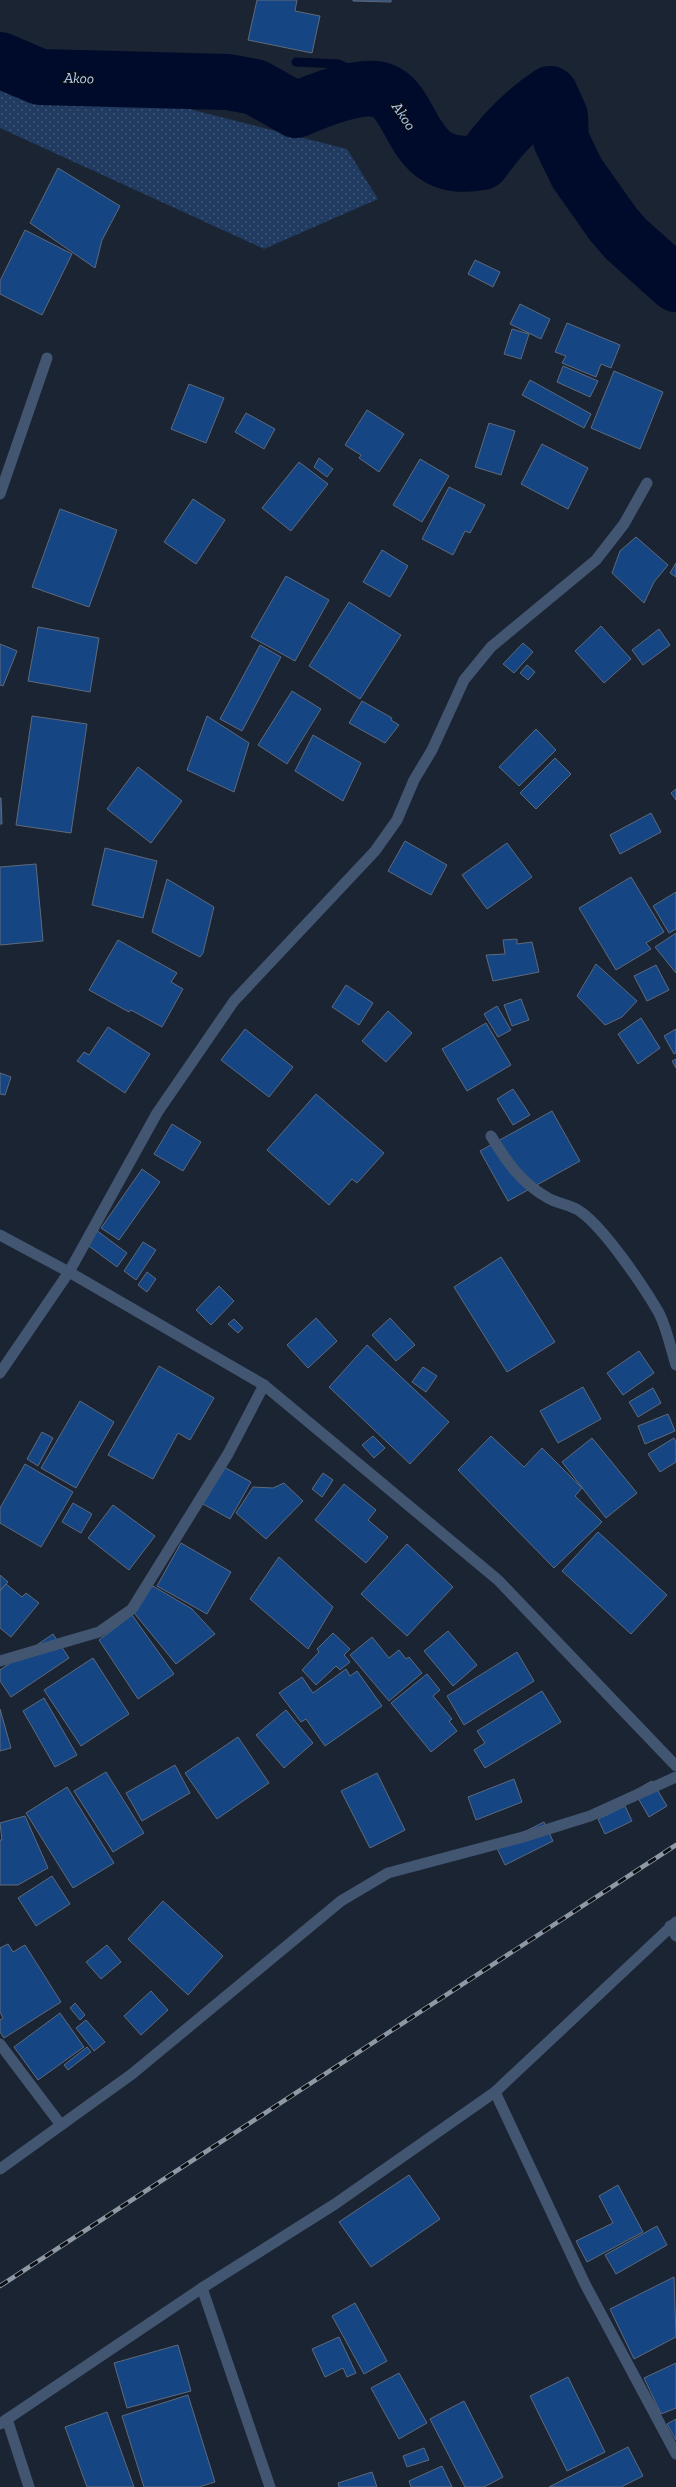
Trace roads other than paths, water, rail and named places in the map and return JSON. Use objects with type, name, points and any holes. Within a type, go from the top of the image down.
[{"type":"street","points":[[0,494],[47,358]]},
{"type":"street","points":[[0,1373],[69,1272],[157,1114],[234,1001],[375,851],[397,820],[414,780],[435,742],[464,680],[491,647],[596,560],[624,524],[647,483]]},
{"type":"street","points":[[491,1136],[508,1164],[525,1183],[549,1198],[581,1212],[598,1228],[634,1274],[659,1314],[676,1365]]},
{"type":"street","points":[[0,1235],[69,1272],[264,1385],[498,1580],[676,1766]]},
{"type":"street","points":[[0,1661],[99,1632],[132,1609],[228,1454],[264,1385]]},
{"type":"street","points":[[0,2169],[132,2074],[341,1901],[388,1873],[523,1837],[590,1816],[676,1777]]},
{"type":"street","points":[[29,2487],[3,2421],[202,2288],[335,2204],[495,2092],[673,1924],[676,1936]]},
{"type":"street","points":[[0,2044],[61,2125]]},
{"type":"street","points":[[495,2092],[585,2284],[676,2454]]},
{"type":"street","points":[[202,2288],[270,2487]]},
{"type":"waterway","name":"Akoo","points":[[0,60],[40,77],[228,82],[255,87],[296,110],[347,92],[376,89],[389,94],[399,105],[426,147],[439,158],[457,163],[482,162],[513,125],[531,108],[550,94],[560,116],[561,140],[577,173],[613,224],[626,239],[676,284]]},
{"type":"waterway","points":[[296,62],[338,64],[357,72],[372,72],[375,89]]},
{"type":"railway","points":[[0,2286],[676,1845]]}]
